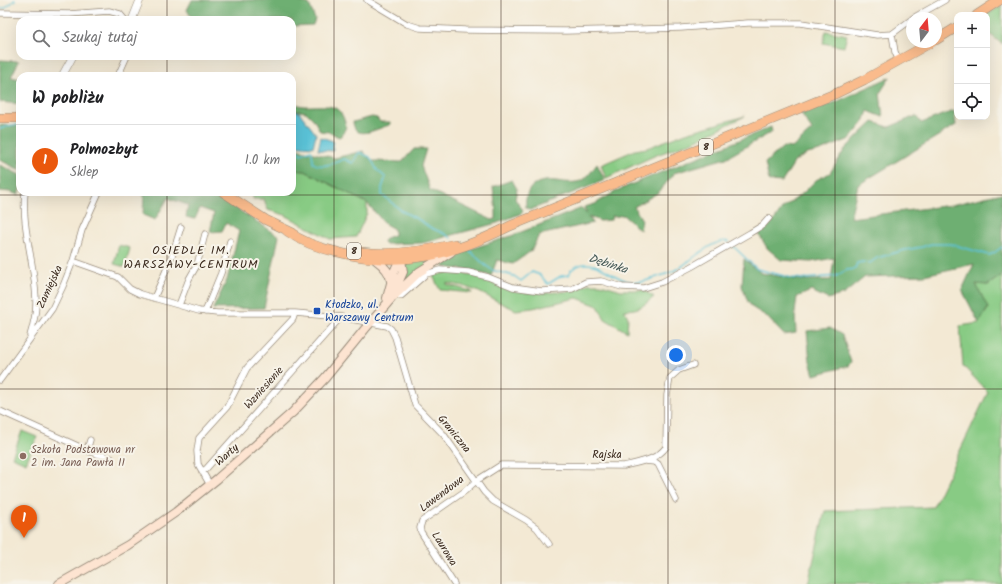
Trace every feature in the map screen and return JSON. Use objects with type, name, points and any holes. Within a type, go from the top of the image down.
[{"type":"highway","points":[[982,12],[1000,0]]},
{"type":"highway","points":[[942,37],[954,30]]},
{"type":"highway","name":"8","points":[[309,241],[358,252],[400,256],[422,257],[452,251],[828,97],[864,80],[922,48]]},
{"type":"highway","points":[[0,118],[16,118]]},
{"type":"highway","name":"8","points":[[229,196],[257,215],[287,231],[340,253],[376,260],[434,248],[466,244]]},
{"type":"main road","points":[[393,297],[419,272],[452,251]]},
{"type":"main road","name":"Warty","points":[[59,584],[116,553],[176,512],[210,485],[300,405],[393,297],[403,272],[400,256]]},
{"type":"main road","name":"Warty","points":[[382,309],[400,256]]},
{"type":"main road","points":[[376,260],[386,269],[391,282]]},
{"type":"street","points":[[134,16],[140,0]]},
{"type":"street","points":[[367,0],[407,24],[420,28],[465,30],[566,31],[681,28],[748,23],[802,23],[877,35],[892,34],[906,23]]},
{"type":"street","points":[[923,12],[945,0]]},
{"type":"street","points":[[0,13],[69,14],[110,11],[120,14],[121,16]]},
{"type":"street","points":[[892,34],[895,52],[899,61]]},
{"type":"street","points":[[64,72],[71,60]]},
{"type":"street","points":[[120,72],[125,60]]},
{"type":"street","points":[[25,196],[25,219],[35,284],[36,304],[29,339]]},
{"type":"street","name":"Zamiejska","points":[[0,380],[23,351],[29,339],[44,322],[52,309],[63,286],[73,261],[82,230],[97,196]]},
{"type":"street","points":[[393,297],[401,296],[426,274],[440,270],[468,272],[488,277],[514,287],[542,291],[572,289],[586,282],[601,281],[622,287],[643,288],[662,282],[691,267],[763,226],[769,218]]},
{"type":"street","points":[[154,298],[171,259],[181,227]]},
{"type":"street","points":[[179,305],[189,279],[197,265],[205,234]]},
{"type":"street","points":[[205,312],[221,273],[230,242]]},
{"type":"street","points":[[73,261],[118,277],[130,289],[140,294],[205,312],[295,313],[341,317],[370,322]]},
{"type":"street","points":[[210,485],[202,472],[198,460],[199,438],[227,407],[247,368],[293,319],[295,313]]},
{"type":"street","name":"Wzniesienie","points":[[202,472],[341,317]]},
{"type":"street","points":[[34,319],[44,322]]},
{"type":"street","name":"Graniczna","points":[[370,322],[387,326],[391,329],[415,404],[444,435],[484,492],[493,501],[537,528],[549,544]]},
{"type":"street","name":"Rajska","points":[[476,481],[501,465],[624,466],[643,461],[662,452],[666,446],[667,395],[670,378],[679,370],[693,365]]},
{"type":"street","points":[[0,411],[89,451],[111,458]]},
{"type":"street","points":[[89,451],[90,440]]},
{"type":"street","points":[[643,461],[655,462],[658,464],[676,500]]},
{"type":"street","name":"Lawendowa","points":[[420,525],[428,516],[465,491],[476,481]]},
{"type":"street","name":"Laurowa","points":[[420,525],[421,532],[454,584]]},
{"type":"green space","points":[[192,0],[292,0],[309,4],[315,19],[313,25],[296,26],[296,16],[191,16],[187,10]]},
{"type":"green space","points":[[1002,5],[1002,44],[990,34],[990,13]]},
{"type":"green space","points":[[826,31],[847,35],[844,47],[823,43]]},
{"type":"green space","points":[[0,60],[19,61],[11,77],[16,78],[16,104],[0,102]]},
{"type":"green space","points":[[890,77],[880,93],[883,117],[868,111],[864,122],[850,139],[820,151],[807,154],[795,161],[782,182],[769,181],[765,163],[783,147],[792,148],[812,130],[801,114],[836,102]]},
{"type":"green space","points":[[296,104],[302,106],[326,106],[336,109],[344,118],[346,127],[342,135],[339,137],[329,132],[320,131],[314,120],[306,112],[296,111]]},
{"type":"green space","points":[[954,111],[954,120],[956,125],[858,185],[850,218],[951,205],[1002,193],[1002,275],[988,285],[976,284],[988,308],[979,323],[962,290],[974,264],[924,275],[865,277],[844,294],[828,299],[811,291],[797,297],[795,313],[796,333],[784,335],[766,316],[753,308],[748,302],[742,286],[744,259],[761,273],[799,280],[831,280],[834,258],[811,262],[781,260],[767,248],[759,234],[774,221],[782,209],[803,193],[816,180],[830,173],[845,149],[873,122],[889,127],[916,116],[921,123]]},
{"type":"green space","points":[[745,116],[694,141],[654,156],[606,178],[601,165],[635,150],[647,148],[686,133]]},
{"type":"green space","points":[[372,117],[377,118],[380,122],[390,122],[390,125],[368,132],[358,132],[353,122]]},
{"type":"green space","points":[[0,125],[16,126],[16,168],[0,160]]},
{"type":"green space","points":[[771,127],[772,132],[726,158],[674,173],[659,192],[634,207],[642,220],[640,230],[623,215],[614,217],[612,215],[611,220],[600,221],[588,216],[593,223],[539,235],[531,251],[513,264],[497,260],[491,276],[468,270],[444,267],[445,262],[464,251],[511,236],[582,208],[587,214],[584,207],[595,204],[618,190]]},
{"type":"green space","points":[[296,149],[335,158],[363,151],[372,161],[402,162],[414,149],[426,149],[421,166],[430,190],[492,220],[496,219],[493,187],[512,180],[517,189],[515,199],[523,210],[522,213],[497,223],[423,243],[384,244],[383,241],[394,235],[394,229],[385,224],[367,203],[305,171],[296,170]]},
{"type":"green space","points":[[597,164],[605,180],[530,210],[526,208],[527,195],[532,186],[537,183],[549,181],[576,182],[583,180]]},
{"type":"green space","points":[[0,165],[16,173],[16,194],[0,191]]},
{"type":"green space","points":[[296,170],[305,171],[367,203],[367,213],[356,237],[330,239],[285,215],[268,210],[264,199],[253,199],[253,196],[296,196]]},
{"type":"green space","points":[[144,196],[217,196],[279,236],[264,308],[213,309],[227,280],[239,231],[226,223],[222,231],[210,232],[214,213],[200,208],[195,219],[186,217],[188,205],[168,198],[155,220],[143,215]]},
{"type":"green space","points":[[119,245],[130,248],[125,267],[114,264]]},
{"type":"green space","points":[[443,256],[402,285],[404,262]]},
{"type":"green space","points":[[449,272],[468,274],[487,279],[525,292],[543,293],[572,291],[588,284],[601,284],[621,290],[643,290],[654,297],[640,307],[624,310],[628,317],[627,332],[605,319],[598,306],[577,298],[533,308],[516,310],[477,291],[463,286],[446,283],[448,285],[471,291],[472,293],[440,290],[433,276]]},
{"type":"green space","points":[[1002,275],[1002,584],[808,584],[825,511],[933,507],[988,392],[963,366],[960,326],[979,323],[988,309],[976,284],[988,285]]},
{"type":"green space","points":[[830,328],[842,335],[851,362],[848,366],[814,375],[810,362],[807,331]]},
{"type":"green space","points":[[22,431],[37,437],[26,463],[12,457]]},
{"type":"water","points":[[296,111],[299,112],[316,134],[313,147],[296,145]]},
{"type":"water","points":[[321,137],[333,141],[333,151],[318,150]]},
{"type":"waterway","points":[[0,9],[5,8],[15,0]]},
{"type":"waterway","name":"Dębinka","points":[[0,129],[16,125]]},
{"type":"waterway","name":"Dębinka","points":[[296,149],[301,154],[311,150],[313,163],[317,165],[328,165],[344,159],[353,163],[359,152],[370,157],[377,170],[385,177],[382,195],[402,211],[451,238]]},
{"type":"waterway","name":"Dębinka","points":[[470,251],[492,270],[514,276],[521,281],[532,272],[540,275],[548,284],[561,276],[569,275],[571,270],[579,265],[592,264],[620,278],[636,282],[645,281],[671,272],[710,246],[723,241],[729,242]]},
{"type":"waterway","name":"Dębinka","points":[[733,246],[757,269],[792,278],[804,279],[836,276],[847,270],[855,269],[857,263],[870,263],[877,258],[931,244],[951,244],[989,255],[1002,247]]},
{"type":"place","name":"Kłodzko, ul. Warszawy Centrum","points":[[317,311]]},
{"type":"place","name":"Szkoła Podstawowa nr 2 im. Jana Pawła II","points":[[23,456]]},
{"type":"place","name":"Polmozbyt","points":[[24,538]]},
{"type":"district","name":"OSIEDLE IM. WARSZAWY-CENTRUM","points":[[191,257]]}]
